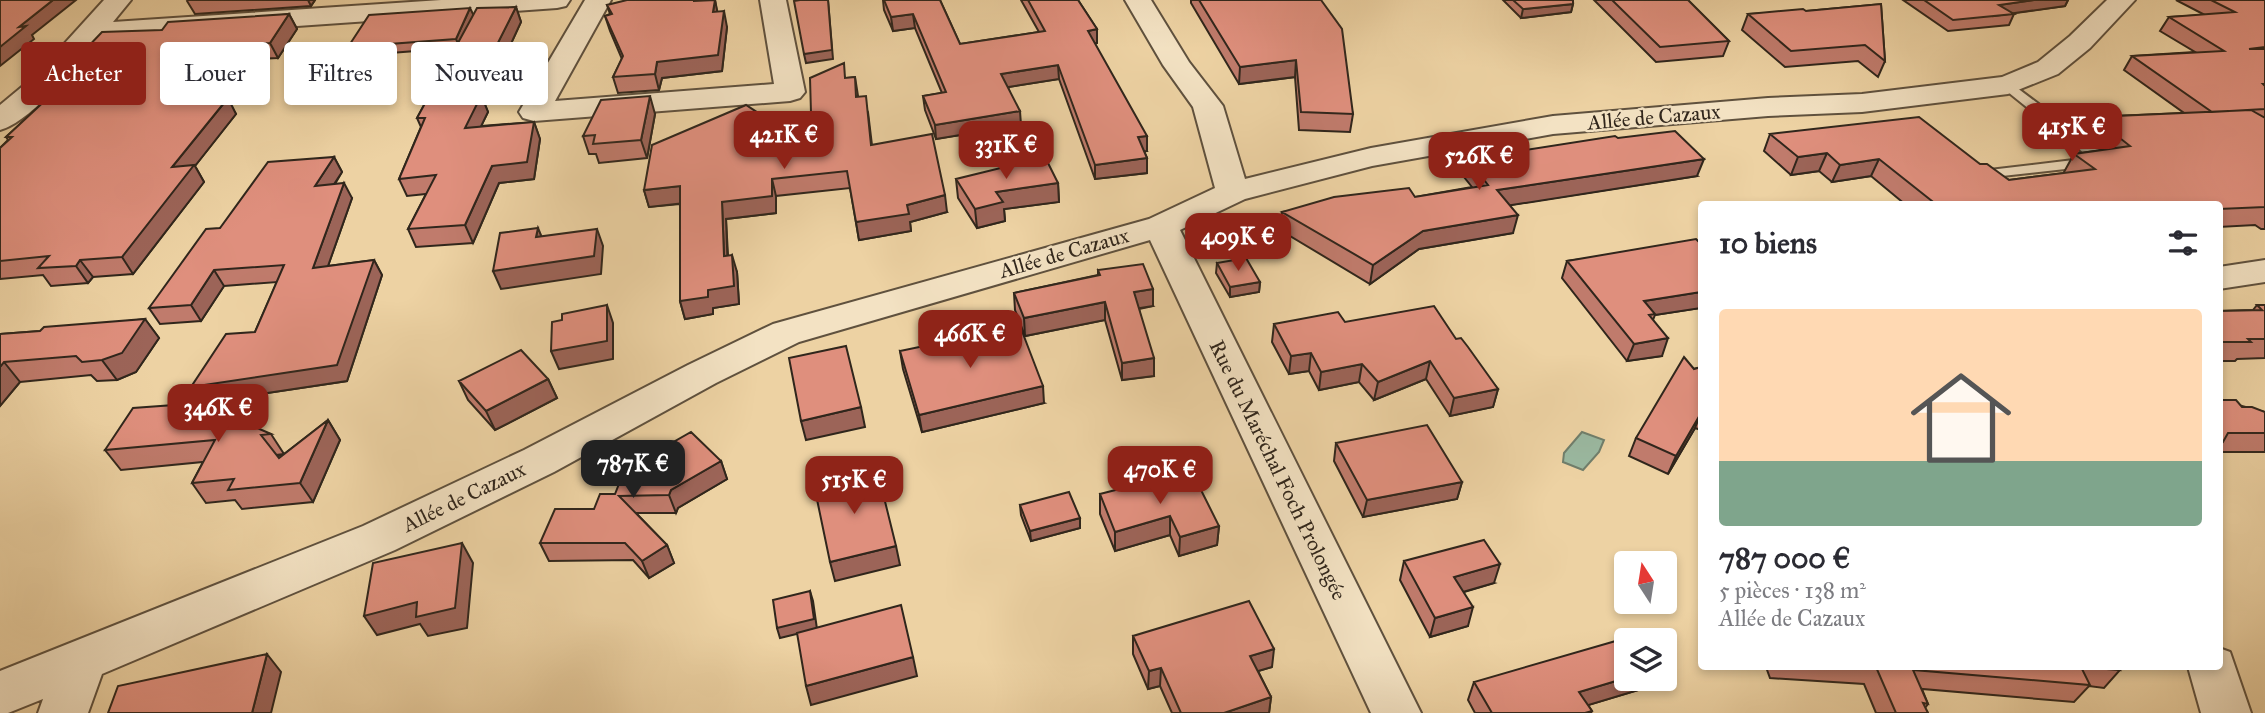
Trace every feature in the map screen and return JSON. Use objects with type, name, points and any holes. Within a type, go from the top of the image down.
[{"type":"street","points":[[0,121],[45,82],[118,0]]},
{"type":"street","points":[[92,32],[557,0]]},
{"type":"street","points":[[598,0],[534,112],[790,92],[773,0]]},
{"type":"street","points":[[1138,0],[1177,65],[1208,106],[1233,192]]},
{"type":"street","name":"Allée de Cazaux","points":[[0,694],[379,538],[539,461],[702,374],[786,333],[1161,226],[1233,192],[1371,157],[1553,125],[1768,107],[1862,103],[2008,85],[2048,68],[2080,42],[2122,0]]},
{"type":"street","name":"Rue du Maréchal Foch Prolongée","points":[[1161,226],[1396,713]]},
{"type":"street","points":[[63,713],[82,661]]},
{"type":"street","points":[[2214,670],[2226,713]]},
{"type":"lane","points":[[1981,176],[2104,162],[2008,85]]},
{"type":"shaded area","points":[[1582,432],[1604,440],[1599,452],[1583,470],[1563,462],[1564,453]]},
{"type":"building","points":[[0,0],[53,0],[19,27],[26,26],[0,47]]},
{"type":"building","points":[[627,0],[715,0],[713,12],[724,11],[718,55],[657,62],[655,74],[613,77],[623,56],[605,16],[612,14],[607,5]]},
{"type":"building","points":[[828,0],[832,50],[804,54],[794,1]]},
{"type":"building","points":[[884,0],[940,0],[960,44],[1045,31],[1028,0],[1078,0],[1097,29],[1088,31],[1147,136],[1138,137],[1147,158],[1095,165],[1058,65],[1001,74],[1020,111],[935,125],[923,96],[946,92],[913,14],[891,17]]},
{"type":"building","points":[[1199,0],[1321,0],[1342,29],[1353,114],[1301,112],[1296,60],[1240,67]]},
{"type":"building","points":[[1513,0],[1573,0],[1573,4],[1523,9]]},
{"type":"building","points":[[1612,0],[1688,0],[1729,41],[1660,47]]},
{"type":"building","points":[[1924,0],[2034,0],[1999,5],[2014,14],[1953,20]]},
{"type":"building","points":[[2211,0],[2265,0],[2265,47],[2249,49],[2265,49],[2265,109],[2212,112],[2132,56],[2224,51],[2169,17],[2235,12]]},
{"type":"building","points":[[1881,4],[1885,61],[1865,45],[1791,51],[1748,14],[1803,9],[1806,11]]},
{"type":"building","points":[[516,7],[498,42],[458,42],[477,8]]},
{"type":"building","points":[[470,8],[456,39],[397,43],[351,42],[369,15]]},
{"type":"building","points":[[289,14],[270,43],[160,42],[160,105],[222,105],[172,167],[194,165],[122,257],[80,260],[76,266],[38,268],[49,256],[0,261],[0,148],[12,137],[6,137],[40,105],[146,105],[146,42],[92,42],[102,32],[162,30],[168,22]]},
{"type":"building","points":[[844,63],[845,78],[855,77],[856,97],[866,96],[871,145],[932,134],[945,195],[907,205],[909,214],[856,222],[847,171],[772,179],[772,196],[722,202],[724,256],[732,255],[734,286],[708,290],[708,297],[680,301],[680,186],[644,190],[652,145],[746,105],[812,148],[810,78]]},
{"type":"building","points":[[650,96],[641,140],[593,144],[595,135],[583,136],[601,100]]},
{"type":"building","points":[[424,105],[476,105],[465,128],[534,122],[527,162],[492,166],[465,225],[408,229],[436,175],[399,179],[425,118],[417,118]]},
{"type":"building","points":[[2251,110],[2265,118],[2265,207],[2223,209],[2223,201],[1932,201],[1879,159],[1840,165],[1827,153],[1798,157],[1770,134],[1919,117],[1980,164],[1987,164],[2009,180],[2095,169],[2074,154],[2130,146],[2093,117]]},
{"type":"building","points":[[1675,131],[1704,159],[1497,190],[1518,215],[1423,231],[1373,265],[1282,212],[1334,197],[1409,188],[1415,197],[1488,185],[1468,159],[1615,136],[1618,138]]},
{"type":"building","points":[[334,157],[315,186],[344,183],[313,268],[374,260],[337,365],[191,387],[226,334],[255,332],[284,265],[214,270],[191,305],[149,308],[206,229],[220,228],[268,162]]},
{"type":"building","points":[[1045,157],[1058,183],[996,192],[1003,202],[975,209],[956,179]]},
{"type":"building","points":[[538,228],[536,237],[597,229],[594,256],[493,271],[500,233]]},
{"type":"building","points":[[1696,239],[1698,292],[1644,301],[1655,314],[1649,315],[1668,338],[1634,344],[1567,261]]},
{"type":"building","points":[[1246,258],[1260,282],[1230,287],[1217,263]]},
{"type":"building","points":[[1143,264],[1153,289],[1134,292],[1154,358],[1122,363],[1105,302],[1024,318],[1014,293],[1100,275],[1098,270]]},
{"type":"building","points":[[607,305],[607,341],[551,351],[552,322],[562,320],[562,314]]},
{"type":"building","points":[[2257,305],[2265,305],[2265,339],[2223,342],[2223,311],[2262,310]]},
{"type":"building","points":[[1434,306],[1456,339],[1461,338],[1498,389],[1454,398],[1430,361],[1378,382],[1362,364],[1321,372],[1311,353],[1291,356],[1274,324],[1338,312],[1345,322]]},
{"type":"building","points":[[145,319],[122,353],[102,360],[82,362],[76,356],[4,362],[0,367],[0,334],[40,331],[44,327]]},
{"type":"building","points":[[1020,326],[1043,386],[919,415],[900,351]]},
{"type":"building","points":[[846,346],[861,407],[801,421],[789,358]]},
{"type":"building","points":[[521,350],[548,379],[486,411],[459,381]]},
{"type":"building","points":[[1684,357],[1694,369],[1698,368],[1698,418],[1676,456],[1636,438]]},
{"type":"building","points":[[181,395],[271,434],[261,435],[279,458],[328,420],[300,483],[228,490],[234,479],[192,483],[215,440],[105,450],[133,408],[174,405]]},
{"type":"building","points":[[2223,400],[2236,400],[2242,407],[2252,407],[2265,412],[2265,433],[2228,433],[2223,442]]},
{"type":"building","points":[[1427,425],[1462,482],[1367,500],[1336,443]]},
{"type":"building","points":[[691,432],[721,461],[671,490],[669,495],[619,496],[667,545],[642,561],[625,543],[540,543],[555,509],[594,509],[600,494],[615,494],[628,461],[640,461]]},
{"type":"building","points":[[877,469],[896,546],[830,562],[814,485]]},
{"type":"building","points":[[1170,476],[1199,486],[1219,526],[1180,537],[1170,516],[1115,532],[1100,494]]},
{"type":"building","points":[[1069,492],[1080,518],[1030,531],[1020,505]]},
{"type":"building","points":[[1484,540],[1500,564],[1454,577],[1473,607],[1435,618],[1404,561]]},
{"type":"building","points":[[462,543],[455,608],[416,617],[417,602],[364,616],[373,563]]},
{"type":"building","points":[[810,591],[814,619],[777,628],[773,600]]},
{"type":"building","points":[[1249,601],[1274,649],[1250,656],[1271,697],[1224,713],[1181,713],[1161,668],[1149,671],[1133,636]]},
{"type":"building","points":[[901,605],[913,657],[806,686],[797,633]]},
{"type":"building","points":[[1614,642],[1614,682],[1579,692],[1592,711],[1492,713],[1474,682]]},
{"type":"building","points":[[267,654],[252,713],[108,713],[118,686]]},
{"type":"building","points":[[1877,670],[1913,670],[1928,704],[1923,703],[1928,713],[1896,713]]},
{"type":"building","points":[[1913,670],[2082,670],[2090,685]]}]
